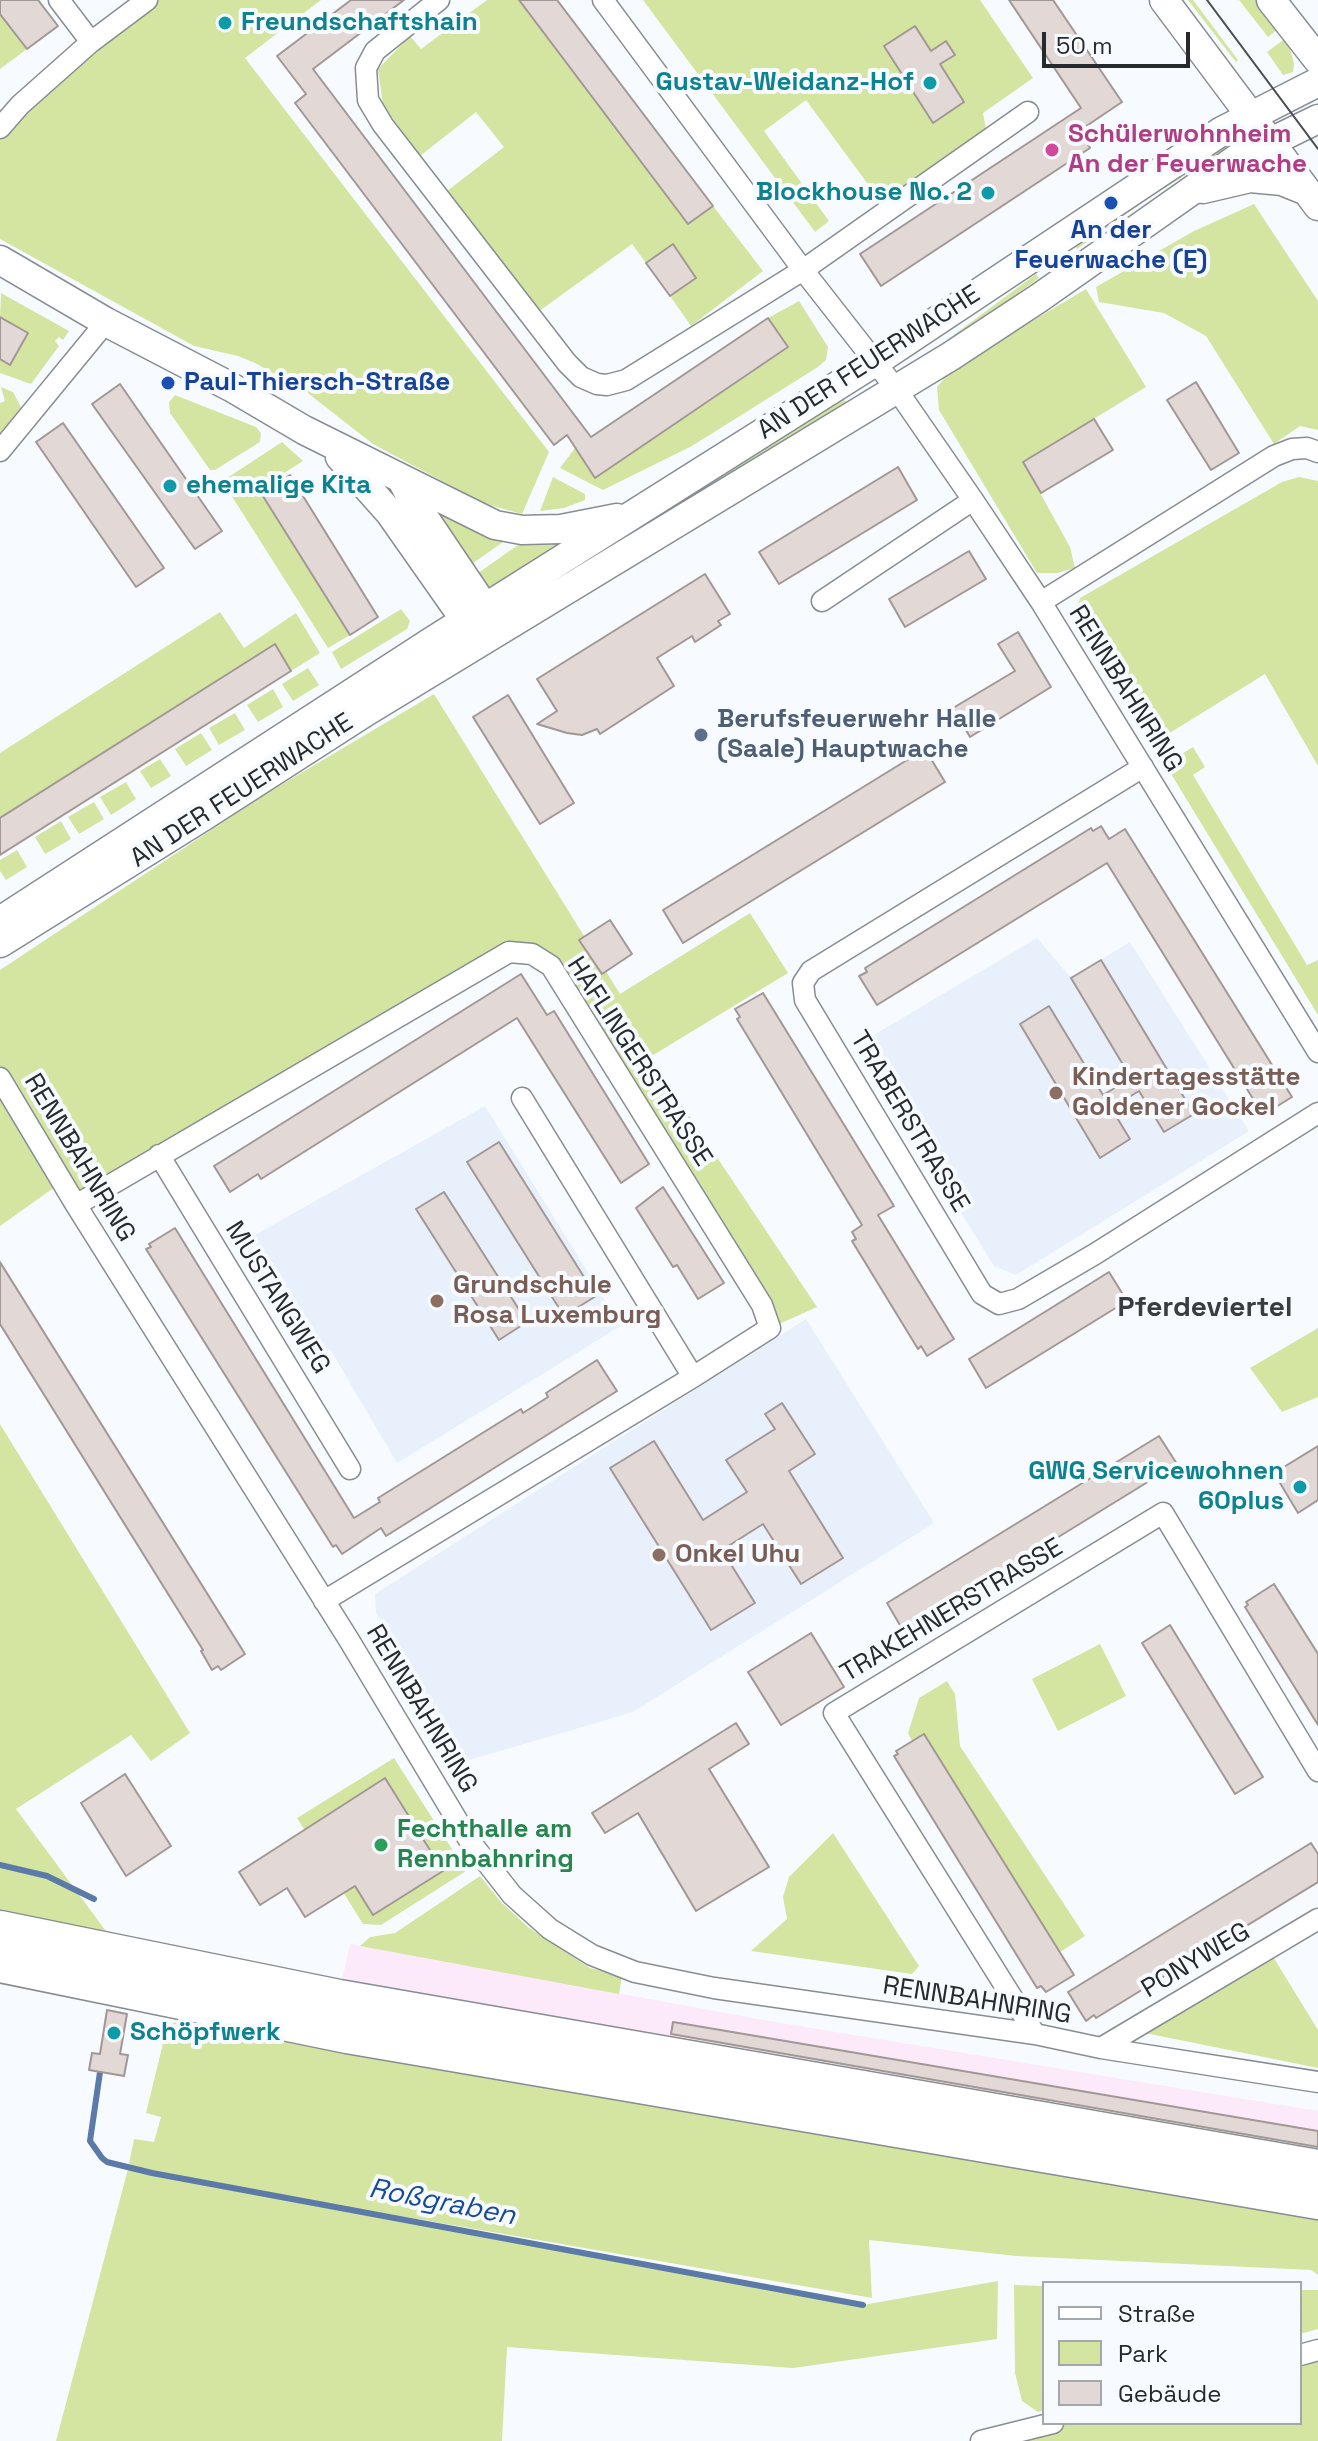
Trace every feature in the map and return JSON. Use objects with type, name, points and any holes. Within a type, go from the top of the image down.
[{"type":"highway","points":[[0,1929],[339,1998],[1318,2168]]},
{"type":"highway","points":[[0,1964],[347,2035],[1318,2201]]},
{"type":"street","points":[[59,0],[91,42]]},
{"type":"street","points":[[0,128],[20,105],[91,42],[147,0]]},
{"type":"street","points":[[439,0],[385,42],[370,58],[365,80],[368,100],[383,125],[567,363],[581,377],[597,384],[626,380],[803,270],[1028,112]]},
{"type":"street","name":"RENNBAHNRING","points":[[603,0],[803,270],[897,390],[973,500],[1041,602],[1318,1052]]},
{"type":"street","points":[[1164,0],[1312,198]]},
{"type":"street","points":[[1271,0],[1318,60]]},
{"type":"street","name":"AN DER FEUERWACHE","points":[[0,943],[367,711],[482,622],[633,514],[875,362],[1222,131],[1318,82]]},
{"type":"street","name":"AN DER FEUERWACHE","points":[[0,921],[434,640],[482,622],[517,619],[897,390],[1039,298],[1226,166],[1318,119]]},
{"type":"street","points":[[1193,191],[1250,178],[1282,181],[1312,198]]},
{"type":"street","points":[[0,260],[304,430],[495,525],[522,530],[561,529],[633,514]]},
{"type":"street","points":[[0,451],[106,322]]},
{"type":"street","points":[[304,430],[341,458],[370,488],[456,607],[482,622]]},
{"type":"street","points":[[1041,602],[1274,456],[1292,449],[1307,448],[1318,452]]},
{"type":"street","points":[[402,480],[482,622]]},
{"type":"street","points":[[822,601],[973,500]]},
{"type":"street","points":[[434,640],[438,606],[435,579]]},
{"type":"street","name":"TRABERSTRASSE","points":[[1143,767],[811,971],[803,983],[805,1000],[982,1294],[999,1304],[1018,1299],[1082,1261],[1318,1113]]},
{"type":"street","name":"HAFLINGERSTRASSE","points":[[76,1205],[509,952],[532,954],[551,966],[762,1305],[770,1328],[324,1601]]},
{"type":"street","name":"RENNBAHNRING","points":[[0,1078],[469,1840],[501,1882],[550,1929],[592,1955],[635,1972],[714,1988],[1035,2034],[1101,2048],[1318,2082]]},
{"type":"street","points":[[522,1098],[693,1377]]},
{"type":"street","name":"MUSTANGWEG","points":[[159,1155],[350,1469]]},
{"type":"street","name":"TRAKEHNERSTRASSE","points":[[1035,2034],[834,1713],[1163,1513],[1318,1771]]},
{"type":"street","name":"PONYWEG","points":[[1101,2048],[1318,1919]]},
{"type":"street","points":[[981,2441],[1045,2425]]},
{"type":"shaded area","name":"Kindertagesstätte Goldener Gockel","points":[[1037,938],[1071,978],[1130,942],[1249,1131],[1016,1275],[994,1266],[857,1045]]},
{"type":"shaded area","name":"Grundschule Rosa Luxemburg","points":[[485,1106],[621,1326],[397,1463],[330,1349],[307,1363],[235,1246]]},
{"type":"shaded area","name":"Onkel Uhu","points":[[806,1319],[934,1523],[633,1712],[466,1761],[376,1613],[375,1594]]},
{"type":"shaded area","points":[[350,1944],[775,2022],[1318,2111],[1318,2147],[342,1980]]},
{"type":"green space","points":[[147,0],[321,0],[245,58],[549,452],[522,514],[489,505],[373,444],[305,391],[255,363],[194,346],[0,239],[0,128]]},
{"type":"green space","points":[[487,0],[519,0],[688,224],[713,206],[763,271],[691,326],[670,296],[696,277],[673,244],[646,263],[632,244],[538,312],[447,191],[504,147],[476,112],[420,156],[383,105],[378,69],[410,36],[421,49]]},
{"type":"green space","points":[[643,0],[980,0],[1033,78],[983,113],[987,134],[884,206],[806,100],[764,131],[829,221],[815,232]]},
{"type":"green space","points":[[1188,0],[1193,0],[1238,60],[1236,62]]},
{"type":"green space","points":[[1239,0],[1259,0],[1281,27],[1268,37]]},
{"type":"green space","points":[[0,14],[27,49],[0,69]]},
{"type":"green space","points":[[1287,37],[1294,64],[1293,72],[1283,75],[1267,52]]},
{"type":"green space","points":[[1222,144],[1225,150],[1077,249],[1074,245]]},
{"type":"green space","points":[[1254,204],[1318,301],[1318,430],[1300,426],[1274,444],[1206,336],[1164,313],[1099,302],[1096,287],[1194,231]]},
{"type":"green space","points":[[1036,274],[1039,278],[949,344],[947,340]]},
{"type":"green space","points":[[1086,289],[1146,387],[1023,462],[1070,547],[1075,568],[1057,573],[1037,573],[939,410],[937,387],[953,368]]},
{"type":"green space","points":[[1,293],[69,331],[63,340],[59,337],[55,341],[59,346],[31,384],[0,373],[0,359],[11,364],[28,333],[0,317]]},
{"type":"green space","points":[[799,301],[828,347],[826,360],[818,367],[692,446],[603,490],[560,468],[575,448],[596,478],[788,348],[768,318]]},
{"type":"green space","points":[[1,387],[13,392],[22,409],[0,439],[0,403],[5,401]]},
{"type":"green space","points":[[175,395],[256,427],[261,433],[260,442],[215,470],[210,470],[170,413],[169,402]]},
{"type":"green space","points":[[842,396],[847,404],[632,538],[627,529]]},
{"type":"green space","points":[[282,442],[303,461],[278,477],[280,482],[262,494],[350,635],[328,648],[226,487],[227,478]]},
{"type":"green space","points":[[553,477],[585,494],[585,500],[564,508],[540,511]]},
{"type":"green space","points":[[1299,477],[1318,481],[1318,766],[1265,674],[1160,739],[1144,733],[1078,623],[1076,614],[1080,598],[1282,482]]},
{"type":"green space","points":[[423,501],[509,538],[466,568]]},
{"type":"green space","points":[[525,540],[557,545],[490,587],[485,588],[471,578]]},
{"type":"green space","points":[[401,609],[410,621],[407,629],[341,669],[332,652]]},
{"type":"green space","points":[[220,612],[244,648],[296,613],[320,653],[291,671],[275,645],[0,818],[0,753]]},
{"type":"green space","points":[[308,668],[319,685],[293,701],[282,684]]},
{"type":"green space","points":[[273,689],[283,707],[258,722],[247,705]]},
{"type":"green space","points":[[434,694],[620,994],[750,913],[788,973],[650,1057],[817,1307],[770,1328],[551,967],[509,952],[76,1205],[62,1182],[0,1226],[0,970],[264,795]]},
{"type":"green space","points":[[235,713],[245,730],[219,745],[209,728]]},
{"type":"green space","points":[[201,733],[212,750],[186,766],[175,749]]},
{"type":"green space","points":[[1193,747],[1205,767],[1193,775],[1307,965],[1318,960],[1318,1015],[1165,764]]},
{"type":"green space","points":[[160,759],[171,776],[151,788],[140,771]]},
{"type":"green space","points":[[126,782],[136,799],[111,815],[100,797]]},
{"type":"green space","points":[[94,802],[104,819],[79,834],[68,817]]},
{"type":"green space","points":[[61,821],[71,839],[45,854],[35,837]]},
{"type":"green space","points":[[17,850],[27,867],[6,880],[0,871],[0,860]]},
{"type":"green space","points":[[1318,1328],[1318,1397],[1282,1412],[1250,1368]]},
{"type":"green space","points":[[0,1424],[190,1733],[151,1761],[131,1735],[16,1809],[111,1938],[0,1913]]},
{"type":"green space","points":[[1100,1644],[1126,1696],[1058,1731],[1032,1679]]},
{"type":"green space","points":[[947,1681],[955,1694],[960,1746],[1085,1936],[1060,1952],[924,1734],[912,1741],[908,1733],[919,1698]]},
{"type":"green space","name":"Fechthalle am Rennbahnring","points":[[394,1758],[466,1871],[381,1925],[363,1924],[297,1818]]},
{"type":"green space","points":[[833,1833],[919,1966],[912,1974],[751,1951],[787,1919],[783,1897],[789,1877]]},
{"type":"green space","points":[[480,1876],[501,1902],[529,1928],[590,1968],[622,1976],[619,1994],[360,1946],[370,1937],[395,1933]]},
{"type":"green space","points":[[1272,1955],[1318,2030],[1318,2068],[1145,2033]]},
{"type":"green space","points":[[185,2022],[1318,2202],[1318,2275],[1311,2270],[1016,2256],[869,2240],[872,2298],[193,2180],[863,2305],[998,2281],[997,2339],[793,2368],[507,2347],[502,2441],[56,2441],[128,2169],[150,2173],[129,2164],[134,2139],[154,2142],[161,2117],[146,2113],[168,2023]]},
{"type":"green space","points":[[1014,2285],[1042,2286],[1042,2411],[1038,2412],[1022,2401],[1015,2373]]},
{"type":"green space","points":[[1302,2290],[1318,2290],[1318,2329],[1302,2333]]},
{"type":"green space","points":[[1318,2353],[1318,2441],[993,2441],[1055,2425],[1302,2425],[1302,2357]]},
{"type":"building","points":[[0,0],[38,0],[58,26],[27,49],[0,14]]},
{"type":"building","points":[[351,0],[404,0],[313,69],[591,437],[768,318],[788,347],[595,478],[567,435],[554,445],[295,103],[306,94],[277,56]]},
{"type":"building","points":[[519,0],[557,0],[713,206],[688,224]]},
{"type":"building","name":"Blockhouse No. 2","points":[[1009,0],[1053,0],[1122,102],[1079,131],[1090,148],[881,286],[860,254],[1081,108]]},
{"type":"building","name":"Gustav-Weidanz-Hof","points":[[915,26],[931,51],[946,41],[955,55],[940,64],[964,102],[933,123],[884,46]]},
{"type":"building","points":[[673,244],[696,278],[670,296],[646,263]]},
{"type":"building","points":[[0,317],[28,333],[10,365],[0,359]]},
{"type":"building","points":[[1196,382],[1239,453],[1211,470],[1167,400]]},
{"type":"building","points":[[120,384],[222,531],[195,549],[92,404]]},
{"type":"building","points":[[1094,419],[1113,450],[1041,493],[1023,462]]},
{"type":"building","points":[[63,423],[164,568],[136,587],[36,442]]},
{"type":"building","points":[[898,467],[917,500],[779,584],[759,552]]},
{"type":"building","points":[[290,475],[378,617],[350,635],[261,493]]},
{"type":"building","points":[[969,551],[986,579],[905,627],[889,599]]},
{"type":"building","points":[[705,574],[730,614],[718,621],[721,625],[695,642],[692,636],[657,658],[674,686],[600,734],[597,729],[582,735],[537,724],[557,711],[537,679]]},
{"type":"building","points":[[1018,632],[1051,687],[970,737],[953,708],[1015,671],[998,644]]},
{"type":"building","points":[[275,644],[291,671],[0,855],[0,818]]},
{"type":"building","points":[[508,695],[574,803],[540,824],[473,717]]},
{"type":"building","points":[[925,749],[945,782],[683,943],[663,910]]},
{"type":"building","points":[[1101,826],[1109,839],[1125,829],[1292,1097],[1263,1115],[1107,863],[877,1005],[859,976],[867,972],[865,968],[1091,828],[1093,831]]},
{"type":"building","points":[[610,920],[632,954],[602,974],[579,940]]},
{"type":"building","points":[[1101,960],[1194,1114],[1164,1132],[1139,1091],[1111,1108],[1130,1139],[1100,1158],[1020,1024],[1049,1006],[1103,1095],[1131,1078],[1071,978]]},
{"type":"building","points":[[521,974],[547,1015],[554,1011],[649,1164],[621,1183],[517,1018],[261,1179],[258,1174],[230,1192],[214,1166]]},
{"type":"building","points":[[763,993],[894,1206],[878,1215],[954,1339],[927,1356],[921,1346],[918,1349],[852,1241],[856,1239],[852,1232],[862,1225],[737,1019],[740,1017],[735,1009]]},
{"type":"building","points":[[499,1142],[596,1296],[564,1316],[467,1162]]},
{"type":"building","points":[[663,1187],[724,1283],[698,1299],[677,1265],[673,1267],[636,1208]]},
{"type":"building","points":[[444,1192],[527,1322],[499,1340],[416,1209]]},
{"type":"building","points":[[175,1228],[354,1518],[380,1502],[378,1498],[521,1409],[523,1413],[548,1397],[546,1393],[597,1360],[617,1391],[386,1536],[381,1528],[342,1554],[336,1545],[333,1547],[146,1249]]},
{"type":"building","points":[[0,1262],[245,1654],[221,1670],[218,1666],[212,1670],[203,1650],[0,1324]]},
{"type":"building","points":[[1109,1272],[1127,1301],[986,1388],[969,1359]]},
{"type":"building","points":[[782,1403],[815,1454],[789,1471],[843,1558],[801,1584],[763,1524],[722,1550],[755,1603],[711,1630],[610,1468],[654,1441],[703,1520],[747,1492],[726,1460],[775,1429],[765,1414]]},
{"type":"building","points":[[1159,1436],[1177,1464],[904,1632],[887,1603]]},
{"type":"building","name":"GWG Servicewohnen 60plus","points":[[1318,1446],[1318,1500],[1298,1513],[1274,1473]]},
{"type":"building","points":[[1274,1584],[1318,1654],[1318,1725],[1245,1607],[1248,1605],[1246,1602]]},
{"type":"building","points":[[1170,1625],[1263,1777],[1235,1794],[1142,1643]]},
{"type":"building","points":[[811,1633],[844,1687],[781,1725],[748,1672]]},
{"type":"building","points":[[736,1723],[749,1744],[709,1769],[769,1867],[696,1911],[638,1813],[605,1833],[592,1813]]},
{"type":"building","points":[[924,1734],[1074,1975],[1046,1992],[1041,1986],[1037,1988],[894,1756],[898,1754],[896,1751]]},
{"type":"building","points":[[125,1774],[171,1846],[126,1876],[81,1803]]},
{"type":"building","name":"Fechthalle am Rennbahnring","points":[[385,1778],[443,1871],[373,1915],[355,1886],[305,1917],[287,1888],[260,1905],[239,1872]]},
{"type":"building","points":[[1311,1843],[1318,1854],[1318,1882],[1096,2018],[1094,2015],[1086,2021],[1068,1992]]},
{"type":"building","name":"Schöpfwerk","points":[[107,2010],[127,2014],[120,2054],[128,2055],[124,2076],[89,2070],[92,2053],[100,2054]]},
{"type":"building","points":[[673,2022],[1318,2131],[1318,2147],[671,2034]]},
{"type":"waterway","name":"Roßgraben","points":[[0,1865],[47,1876],[94,1899]]},
{"type":"waterway","name":"Roßgraben","points":[[100,2072],[90,2141],[107,2162],[152,2173],[863,2305]]},
{"type":"tram line","points":[[1207,0],[1318,149]]},
{"type":"place","name":"Freundschaftshain","points":[[225,23]]},
{"type":"place","name":"Gustav-Weidanz-Hof","points":[[930,83]]},
{"type":"place","name":"Schülerwohnheim An der Feuerwache","points":[[1052,150]]},
{"type":"place","name":"Blockhouse No. 2","points":[[988,193]]},
{"type":"place","name":"An der Feuerwache (E)","points":[[1111,203]]},
{"type":"place","name":"Paul-Thiersch-Straße","points":[[168,383]]},
{"type":"place","name":"ehemalige Kita","points":[[170,486]]},
{"type":"place","name":"Berufsfeuerwehr Halle (Saale) Hauptwache","points":[[701,735]]},
{"type":"place","name":"Kindertagesstätte Goldener Gockel","points":[[1056,1093]]},
{"type":"place","name":"Grundschule Rosa Luxemburg","points":[[437,1301]]},
{"type":"place","name":"GWG Servicewohnen 60plus","points":[[1300,1487]]},
{"type":"place","name":"Onkel Uhu","points":[[659,1555]]},
{"type":"place","name":"Fechthalle am Rennbahnring","points":[[381,1845]]},
{"type":"place","name":"Schöpfwerk","points":[[114,2033]]},
{"type":"district","name":"Pferdeviertel","points":[[1205,1308]]}]
